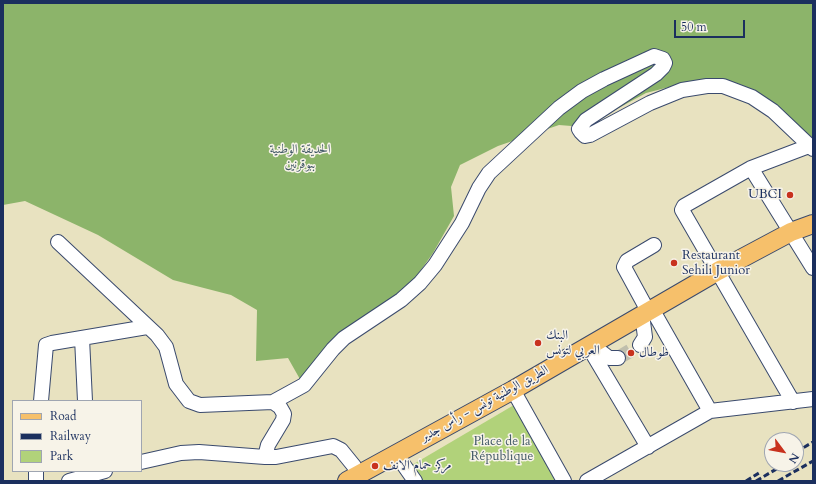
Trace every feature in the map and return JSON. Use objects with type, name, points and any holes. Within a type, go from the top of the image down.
[{"type":"main road","name":"الطريق الوطنية تونس - رأس جدير","points":[[353,478],[513,390],[718,271],[791,232],[813,224]]},
{"type":"street","points":[[58,242],[157,335],[166,347],[176,384],[189,401],[200,405],[273,402],[304,385],[333,349],[344,338],[401,300],[420,283],[435,265],[462,223],[479,188],[489,173],[559,108],[582,91],[654,56],[663,59],[663,67],[656,74],[586,120],[580,128],[581,132],[585,136],[590,135],[650,103],[682,90],[707,86],[723,86],[752,97],[773,111],[811,148],[751,168],[682,208],[682,212],[718,271],[793,402]]},
{"type":"street","points":[[751,168],[813,268]]},
{"type":"street","points":[[654,245],[627,261],[624,267],[647,311],[710,411]]},
{"type":"street","points":[[640,345],[645,337],[647,311]]},
{"type":"street","points":[[41,400],[46,345],[147,327]]},
{"type":"street","points":[[82,338],[85,400]]},
{"type":"street","points":[[590,345],[609,358],[618,358]]},
{"type":"street","points":[[590,345],[648,447]]},
{"type":"street","points":[[513,390],[564,481]]},
{"type":"street","points":[[587,481],[710,411],[813,399]]},
{"type":"street","points":[[265,457],[268,445],[283,420],[284,414],[280,407],[273,402]]},
{"type":"street","points":[[142,462],[181,453],[199,452],[265,457],[333,446],[341,450],[354,466],[353,478]]},
{"type":"street","points":[[396,454],[415,481]]},
{"type":"street","points":[[69,481],[97,472]]},
{"type":"green space","name":"الحديقة الوطنية ببوقرنين","points":[[3,3],[813,3],[813,138],[753,93],[681,84],[646,93],[584,127],[559,125],[498,146],[460,165],[451,187],[454,216],[433,253],[416,277],[301,381],[288,358],[256,361],[257,310],[231,295],[173,280],[98,235],[25,201],[3,205]]},
{"type":"green space","name":"Place de la République","points":[[514,405],[557,481],[421,481],[412,465]]},
{"type":"tunnel","points":[[618,358],[640,345]]},
{"type":"railway","points":[[804,447],[813,442]]},
{"type":"railway","points":[[778,481],[813,461]]},
{"type":"railway","points":[[756,481],[771,472]]},
{"type":"railway","points":[[746,481],[759,473]]},
{"type":"place","name":"UBCI","points":[[790,195]]},
{"type":"place","name":"Restaurant Sehili Junior","points":[[674,263]]},
{"type":"place","name":"البنك العربي لتونس","points":[[538,343]]},
{"type":"place","name":"طوطال","points":[[631,353]]},
{"type":"place","name":"مركز حمام الانف","points":[[375,466]]}]
